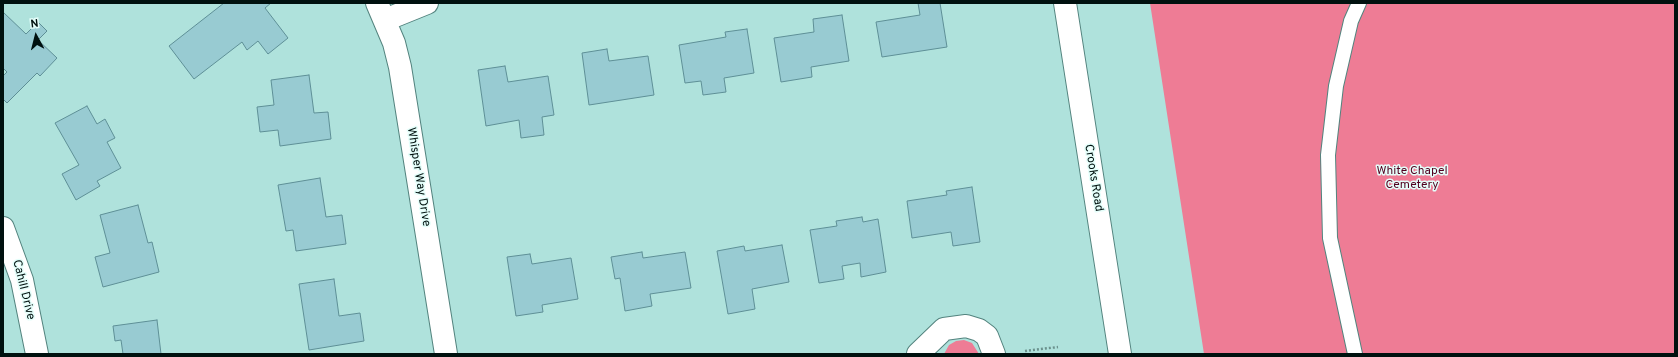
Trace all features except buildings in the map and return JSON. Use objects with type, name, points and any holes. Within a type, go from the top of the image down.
[{"type":"street","points":[[381,11],[428,3]]},
{"type":"street","name":"Crooks Road","points":[[1065,3],[1120,354]]},
{"type":"street","name":"Whisper Way Drive","points":[[381,11],[398,61],[406,98],[446,354]]},
{"type":"street","name":"Cahill Drive","points":[[3,228],[22,280],[37,354]]},
{"type":"street","points":[[918,354],[944,329],[966,326],[979,330],[987,336],[994,354]]},
{"type":"lane","points":[[1355,354],[1330,238],[1328,155],[1336,86],[1351,21],[1359,3]]},
{"type":"path","points":[[1025,351],[1058,347]]},
{"type":"green space","name":"White Chapel Cemetery","points":[[1150,3],[1675,3],[1675,354],[1204,354]]},
{"type":"green space","points":[[964,340],[972,343],[979,354],[944,354],[949,345],[956,341]]}]
